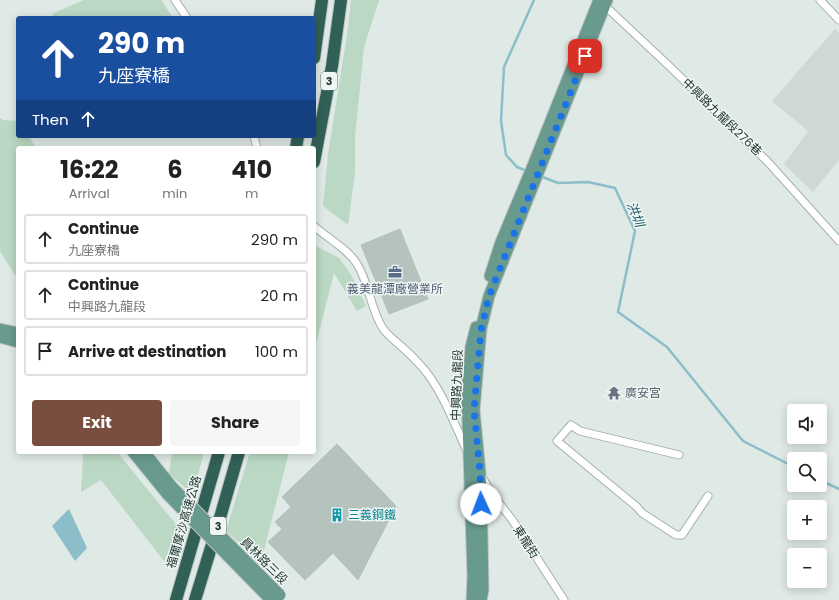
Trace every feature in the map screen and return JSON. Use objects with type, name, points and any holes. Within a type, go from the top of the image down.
[{"type":"highway","name":"3","points":[[316,44],[322,0]]},
{"type":"highway","name":"3","points":[[316,151],[332,66],[340,0]]},
{"type":"highway","name":"福爾摩沙高速公路","points":[[176,600],[218,454]]},
{"type":"highway","name":"3","points":[[195,600],[238,454]]},
{"type":"main road","points":[[530,182],[602,1]]},
{"type":"main road","name":"中興路九龍段","points":[[481,600],[483,590],[482,535],[467,393],[471,347],[483,297],[501,242],[530,182]]},
{"type":"main road","name":"中興路九龍段","points":[[472,600],[475,464],[474,410],[481,330],[489,296],[530,182]]},
{"type":"main road","points":[[0,329],[16,333]]},
{"type":"main road","points":[[0,337],[16,341]]},
{"type":"main road","name":"員林路三段","points":[[135,454],[278,598]]},
{"type":"main road","name":"員林路三段","points":[[145,454],[170,491]]},
{"type":"street","points":[[175,0],[186,16]]},
{"type":"street","points":[[820,0],[839,20]]},
{"type":"street","name":"中興路九龍段276巷","points":[[602,1],[767,161],[839,241]]},
{"type":"street","name":"東龍街","points":[[316,228],[351,256],[357,263],[382,327],[422,366],[433,381],[492,494],[513,521],[564,600]]},
{"type":"street","points":[[679,455],[580,431],[571,425],[557,441],[637,507],[642,513],[676,535],[682,535],[708,496]]},
{"type":"shaded area","points":[[835,29],[839,33],[839,160],[813,192],[784,164],[808,131],[772,101]]},
{"type":"green space","points":[[84,0],[161,0],[172,16],[53,16],[52,14]]},
{"type":"green space","points":[[351,0],[379,0],[364,47],[355,137],[355,172],[348,225],[323,206],[328,155]]},
{"type":"green space","points":[[0,118],[3,120],[16,121],[16,138],[30,138],[35,146],[16,146],[16,277],[0,251]]},
{"type":"green space","points":[[316,246],[339,258],[352,276],[366,306],[357,311],[334,273],[316,344]]},
{"type":"green space","points":[[83,454],[119,454],[179,528],[164,561],[101,480],[81,492]]},
{"type":"green space","points":[[172,454],[203,454],[193,494],[169,474]]},
{"type":"green space","points":[[249,454],[288,454],[261,562],[226,531]]},
{"type":"water","points":[[69,509],[87,548],[75,561],[52,526]]},
{"type":"building","name":"義美龍潭廠營業所","points":[[400,229],[428,299],[389,314],[361,245]]},
{"type":"building","name":"三義鋼鐵","points":[[337,444],[396,506],[358,580],[333,553],[305,580],[268,542],[282,529],[275,522],[291,507],[282,497]]},
{"type":"waterway","name":"洪圳","points":[[527,171],[517,167],[506,155],[501,121],[504,67],[534,0]]},
{"type":"waterway","name":"洪圳","points":[[540,176],[558,183],[588,182],[615,188],[635,231],[618,312],[667,347],[743,441],[787,463]]},
{"type":"waterway","name":"洪圳","points":[[827,483],[839,489]]},
{"type":"place","name":"義美龍潭廠營業所","points":[[395,272]]},
{"type":"place","name":"廣安宮","points":[[614,393]]},
{"type":"place","name":"三義鋼鐵","points":[[337,515]]},
{"type":"route","points":[[481,504],[480,472],[474,410],[481,330],[489,296],[585,56]]}]
